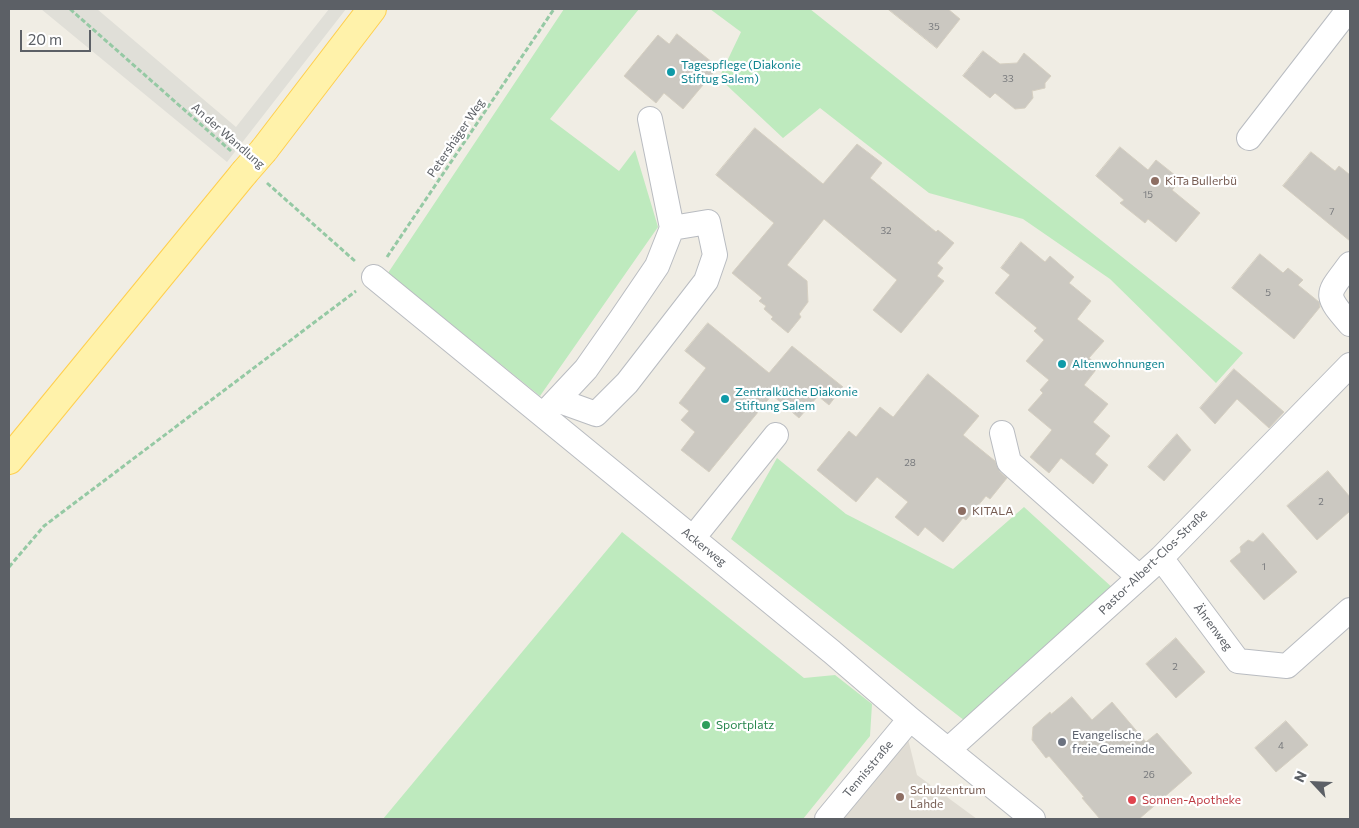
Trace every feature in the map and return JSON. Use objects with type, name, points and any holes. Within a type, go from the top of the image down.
[{"type":"main road","points":[[9,460],[247,168],[264,150],[372,9]]},
{"type":"street","points":[[1249,138],[1341,14]]},
{"type":"street","points":[[550,408],[586,369],[656,266],[672,228],[650,119]]},
{"type":"street","points":[[550,408],[596,414],[627,383],[706,281],[715,255],[708,222],[672,228]]},
{"type":"street","points":[[1350,264],[1333,287],[1331,294],[1335,307],[1350,324]]},
{"type":"street","name":"Ackerweg","points":[[374,277],[550,408],[693,538],[1033,819]]},
{"type":"street","name":"Pastor-Albert-Clos-Straße","points":[[948,750],[1161,558],[1350,365]]},
{"type":"street","points":[[1002,433],[1008,462],[1140,577]]},
{"type":"street","points":[[693,538],[776,435]]},
{"type":"street","name":"Ährenweg","points":[[1161,558],[1238,661],[1287,666],[1350,610]]},
{"type":"street","name":"Tennisstraße","points":[[827,819],[910,719]]},
{"type":"path","name":"An der Wandlung","points":[[70,9],[247,168],[374,277]]},
{"type":"path","name":"Petershäger Weg","points":[[9,568],[44,526],[374,277],[554,9]]},
{"type":"shaded area","points":[[41,9],[97,9],[236,127],[329,9],[346,9],[227,162]]},
{"type":"shaded area","name":"Schulzentrum Lahde","points":[[906,731],[917,775],[977,819],[834,819]]},
{"type":"green space","points":[[564,9],[639,9],[550,119],[619,171],[635,150],[658,227],[540,396],[388,273]]},
{"type":"green space","points":[[710,9],[810,9],[1243,353],[1216,383],[1110,279],[1023,219],[929,193],[820,108],[783,138],[719,78],[741,32]]},
{"type":"green space","points":[[777,458],[846,514],[953,569],[1024,507],[1115,590],[965,721],[731,539]]},
{"type":"green space","points":[[622,532],[804,678],[835,675],[872,704],[870,736],[803,819],[383,819]]},
{"type":"building","points":[[888,9],[948,9],[960,19],[937,48]]},
{"type":"building","name":"Tagespflege (Diakonie Stiftug Salem)","points":[[677,34],[718,67],[683,109],[664,93],[656,103],[624,76],[658,35],[669,44]]},
{"type":"building","points":[[983,51],[1000,64],[1017,63],[1024,53],[1051,76],[1045,83],[1045,88],[1032,91],[1033,98],[1025,108],[1015,109],[995,93],[990,98],[963,76]]},
{"type":"building","points":[[755,128],[823,184],[857,144],[882,163],[870,178],[936,232],[938,230],[954,243],[937,263],[943,268],[937,276],[944,281],[901,333],[873,310],[897,280],[824,219],[787,265],[807,281],[808,302],[799,314],[801,317],[788,333],[771,319],[773,317],[764,309],[766,306],[759,301],[762,298],[732,273],[774,223],[716,175]]},
{"type":"building","points":[[1120,147],[1148,170],[1156,160],[1181,180],[1172,190],[1200,213],[1176,242],[1148,219],[1145,223],[1120,203],[1124,200],[1096,176]]},
{"type":"building","points":[[1311,152],[1335,171],[1339,166],[1350,175],[1350,241],[1283,186]]},
{"type":"building","name":"Altenwohnungen","points":[[1021,242],[1045,262],[1050,256],[1074,277],[1069,283],[1091,301],[1077,319],[1104,341],[1089,358],[1099,366],[1084,385],[1108,404],[1093,422],[1110,436],[1095,454],[1108,465],[1093,484],[1061,458],[1049,473],[1030,457],[1052,430],[1028,410],[1043,393],[1040,390],[1049,380],[1026,361],[1044,340],[1034,331],[1037,328],[995,293],[1010,275],[1001,268]]},
{"type":"building","points":[[1260,254],[1283,273],[1288,268],[1303,280],[1298,285],[1319,302],[1320,307],[1294,339],[1232,288]]},
{"type":"building","name":"Zentralküche Diakonie Stiftung Salem","points":[[708,323],[769,373],[792,346],[843,387],[829,405],[818,396],[799,418],[772,395],[709,472],[681,450],[695,432],[681,420],[689,411],[679,403],[706,368],[685,351]]},
{"type":"building","points":[[1234,369],[1284,412],[1269,428],[1237,399],[1215,424],[1200,408]]},
{"type":"building","points":[[928,374],[979,416],[963,435],[995,461],[1000,472],[1007,478],[990,499],[986,496],[966,520],[963,518],[943,542],[925,527],[918,536],[895,517],[908,502],[877,477],[856,502],[817,470],[849,431],[856,437],[880,407],[893,417]]},
{"type":"building","points":[[1177,434],[1191,450],[1164,481],[1148,467]]},
{"type":"building","points":[[1328,471],[1350,497],[1350,511],[1317,540],[1287,506]]},
{"type":"building","points":[[1263,533],[1297,572],[1264,600],[1230,561],[1241,552],[1240,547],[1248,540],[1253,542]]},
{"type":"building","points":[[1176,638],[1205,672],[1176,698],[1146,664]]},
{"type":"building","points":[[1072,697],[1092,720],[1112,702],[1146,742],[1157,733],[1192,773],[1139,819],[1100,819],[1049,756],[1046,758],[1032,740],[1033,727],[1050,712],[1051,714]]},
{"type":"building","points":[[1286,721],[1308,745],[1276,772],[1255,748]]},
{"type":"place","name":"Tagespflege (Diakonie Stiftug Salem)","points":[[671,72]]},
{"type":"place","name":"KiTa Bullerbü","points":[[1155,181]]},
{"type":"place","name":"Altenwohnungen","points":[[1062,364]]},
{"type":"place","name":"Zentralküche Diakonie Stiftung Salem","points":[[725,399]]},
{"type":"place","name":"KITALA","points":[[962,511]]},
{"type":"place","name":"Sportplatz","points":[[706,725]]},
{"type":"place","name":"Evangelische freie Gemeinde","points":[[1062,742]]},
{"type":"place","name":"Schulzentrum Lahde","points":[[900,797]]},
{"type":"place","name":"Sonnen-Apotheke","points":[[1132,800]]}]
